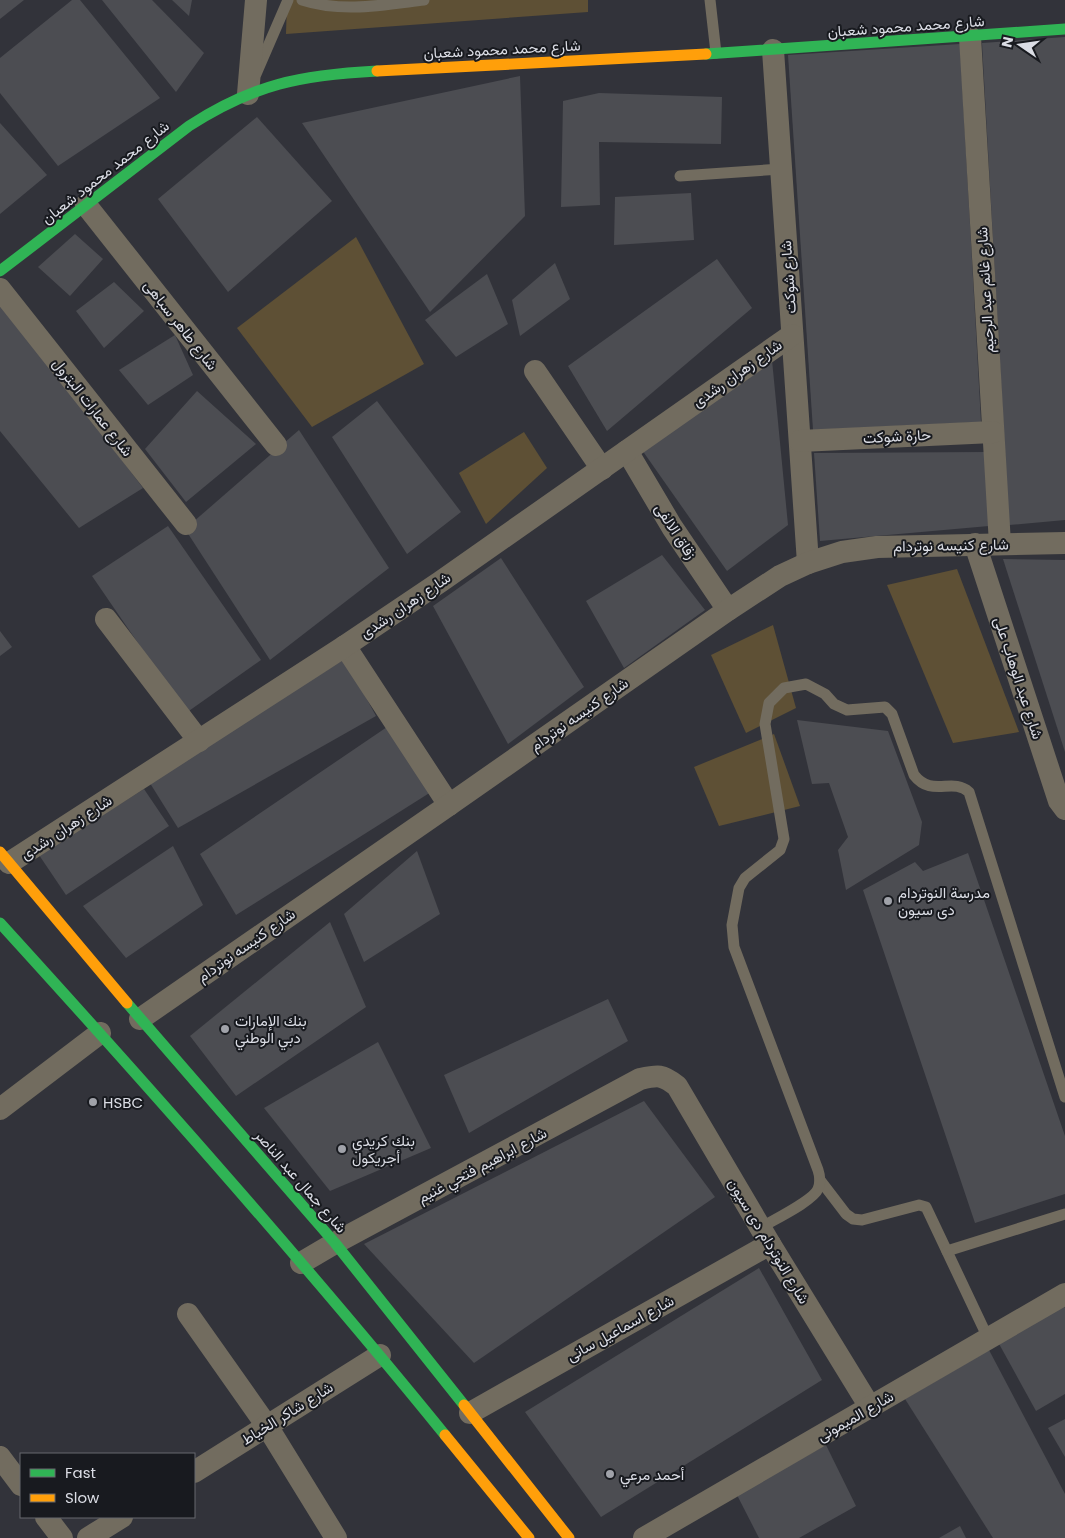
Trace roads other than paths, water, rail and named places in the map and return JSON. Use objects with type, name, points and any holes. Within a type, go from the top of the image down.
[{"type":"main road","name":"شارع محمد محمود شعبان","points":[[0,272],[189,126],[218,108],[248,94],[282,82],[318,75],[773,50],[1065,29]]},
{"type":"main road","name":"شارع جمال عبد الناصر","points":[[5,858],[140,1018],[335,1243],[569,1538]]},
{"type":"main road","points":[[2,929],[100,1033],[302,1263],[380,1355],[529,1538]]},
{"type":"street","points":[[248,94],[256,0]]},
{"type":"street","name":"شارع غانم عبد الرحيم","points":[[970,37],[1000,544]]},
{"type":"street","name":"شارع شوكت","points":[[773,50],[808,563]]},
{"type":"street","name":"شارع طاهر سباهى","points":[[86,206],[276,444]]},
{"type":"street","name":"شارع عمارات البترول","points":[[0,289],[186,524]]},
{"type":"street","name":"شارع زهران رشدى","points":[[5,858],[199,741],[345,646],[792,335]]},
{"type":"street","points":[[535,371],[602,469]]},
{"type":"street","name":"حارة شوكت","points":[[800,441],[993,432]]},
{"type":"street","name":"زقاق الالفى","points":[[627,451],[672,526],[728,610]]},
{"type":"street","name":"شارع كنيسه نوتردام","points":[[140,1018],[728,610],[780,576],[808,563],[842,552],[877,547],[1065,543]]},
{"type":"street","name":"شارع عبد الوهاب على","points":[[975,544],[1059,801],[1065,809]]},
{"type":"street","points":[[106,619],[199,741]]},
{"type":"street","points":[[345,646],[449,805]]},
{"type":"street","points":[[0,1109],[100,1033]]},
{"type":"street","name":"شارع ابراهيم فتحي غنيم","points":[[302,1263],[335,1243],[640,1079],[652,1076],[665,1077]]},
{"type":"street","name":"شارع النوتردام دى سيون","points":[[665,1077],[677,1086],[765,1236],[870,1407]]},
{"type":"street","name":"شارع اسماعيل سانى","points":[[470,1413],[765,1236]]},
{"type":"street","name":"شارع الميمونى","points":[[644,1538],[1065,1294]]},
{"type":"street","points":[[188,1314],[267,1426],[336,1538]]},
{"type":"street","name":"شارع شاكر الخياط","points":[[195,1471],[380,1355]]},
{"type":"street","points":[[0,1457],[20,1484]]},
{"type":"street","points":[[47,1518],[62,1538]]},
{"type":"street","points":[[88,1538],[120,1518]]},
{"type":"lane","points":[[248,94],[288,0]]},
{"type":"lane","points":[[302,0],[327,6],[347,7],[366,7],[424,0]]},
{"type":"lane","points":[[710,0],[716,53]]},
{"type":"lane","points":[[680,176],[781,169]]},
{"type":"lane","points":[[765,1236],[811,1198],[818,1190],[820,1180],[818,1170],[734,947],[732,926],[739,888],[745,878],[780,850],[784,838],[765,724],[769,703],[784,688],[806,684],[825,694],[834,704],[847,710],[885,708],[892,714],[914,775],[919,782],[926,786],[959,787],[969,792],[1065,1097]]},
{"type":"lane","points":[[820,1180],[846,1214],[854,1219],[862,1220],[919,1205],[926,1207],[988,1338]]},
{"type":"lane","points":[[947,1251],[1065,1214]]},
{"type":"place","name":"مدرسة النوتردام دى سيون","points":[[888,901]]},
{"type":"place","name":"بنك الإمارات دبي الوطني","points":[[225,1029]]},
{"type":"place","name":"HSBC","points":[[93,1102]]},
{"type":"place","name":"بنك كريدي أجريكول","points":[[342,1149]]},
{"type":"place","name":"أحمد مرعي","points":[[610,1474]]}]
